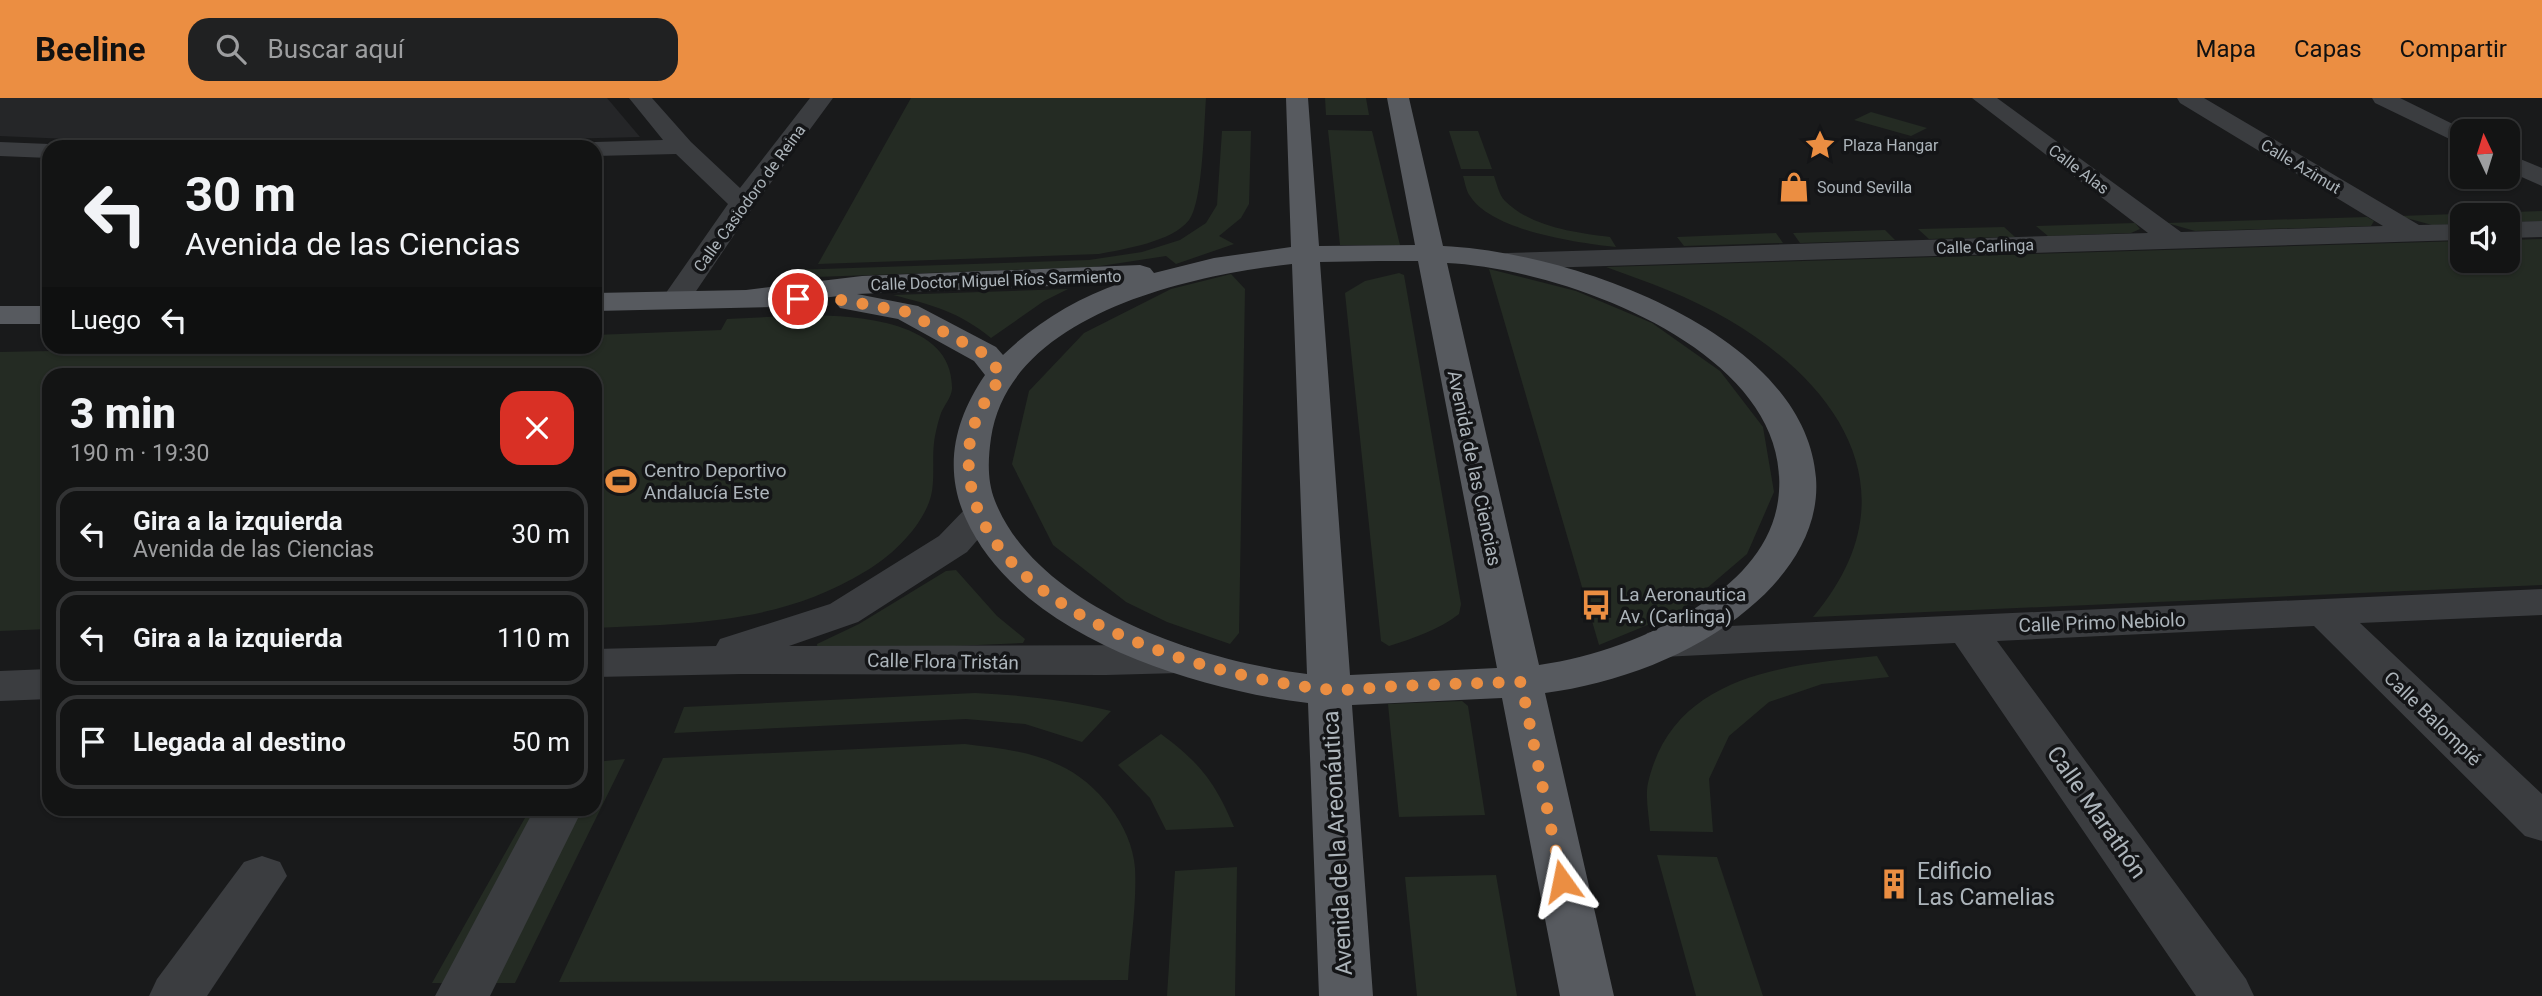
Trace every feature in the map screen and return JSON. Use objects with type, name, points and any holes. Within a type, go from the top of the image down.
[{"type":"main road","points":[[1297,98],[1328,690]]},
{"type":"main road","name":"Avenida de las Ciencias","points":[[1398,98],[1521,682]]},
{"type":"main road","points":[[1306,254],[1431,254],[1507,261],[1601,289],[1639,304],[1707,342],[1760,389],[1779,416],[1792,444],[1799,474],[1798,504],[1788,535],[1770,565],[1743,594],[1707,620],[1662,643],[1605,664],[1521,682],[1328,690],[1251,678],[1179,659],[1108,630],[1049,595],[1008,555],[981,514],[970,476],[970,440],[982,406],[1002,375],[1044,335],[1070,318],[1130,290],[1198,269],[1306,254]]},
{"type":"main road","name":"Calle Doctor Miguel Ríos Sarmiento","points":[[602,302],[753,297],[862,285],[1102,277],[1198,269]]},
{"type":"main road","name":"Calle Doctor Miguel Ríos Sarmiento","points":[[753,297],[842,300],[907,312],[985,354],[1002,375]]},
{"type":"main road","points":[[0,315],[42,315]]},
{"type":"main road","points":[[1521,682],[1587,996]]},
{"type":"main road","name":"Avenida de la Areonáutica","points":[[1328,690],[1346,996]]},
{"type":"street","points":[[640,98],[682,147],[742,203]]},
{"type":"street","name":"Calle Casiodoro de Reina","points":[[676,300],[742,203],[822,98]]},
{"type":"street","name":"Calle Alas","points":[[1983,98],[2174,240]]},
{"type":"street","name":"Calle Azimut","points":[[2188,98],[2413,233]]},
{"type":"street","points":[[2383,98],[2450,132]]},
{"type":"street","points":[[602,149],[682,147]]},
{"type":"street","points":[[0,149],[42,151]]},
{"type":"street","points":[[2520,167],[2542,178]]},
{"type":"street","points":[[2520,230],[2542,229]]},
{"type":"street","name":"Calle Carlinga","points":[[1507,261],[2450,232]]},
{"type":"street","name":"Calle Flora Tristán","points":[[707,658],[844,613],[953,544],[981,514]]},
{"type":"street","name":"Calle Primo Nebiolo","points":[[1662,643],[2542,602]]},
{"type":"street","name":"Calle Balompié","points":[[2324,612],[2542,823]]},
{"type":"street","name":"Calle Marathón","points":[[1966,628],[2227,996]]},
{"type":"street","name":"Calle Flora Tristán","points":[[602,663],[707,658],[1071,662],[1179,659]]},
{"type":"street","points":[[0,686],[42,684]]},
{"type":"street","points":[[462,996],[555,816]]},
{"type":"street","points":[[176,996],[262,876]]},
{"type":"shaded area","points":[[0,98],[607,98],[640,137],[520,140],[91,140],[0,136]]},
{"type":"shaded area","points":[[911,98],[1206,98],[1200,180],[1194,211],[1181,228],[1160,239],[1099,254],[818,264]]},
{"type":"shaded area","points":[[1325,98],[1366,98],[1369,115],[1326,115]]},
{"type":"shaded area","points":[[1871,112],[1927,128],[1911,136],[1854,120]]},
{"type":"shaded area","points":[[1328,130],[1372,131],[1400,245],[1340,245]]},
{"type":"shaded area","points":[[1222,131],[1251,131],[1249,204],[1241,218],[1219,236],[1234,244],[1176,264],[1166,256],[1094,267],[788,278],[792,270],[1089,260],[1142,252],[1180,240],[1206,223],[1217,205]]},
{"type":"shaded area","points":[[1449,131],[1478,131],[1492,169],[1461,169]]},
{"type":"shaded area","points":[[1463,176],[1494,176],[1503,199],[1528,217],[1569,231],[1610,237],[1616,247],[1537,233],[1497,218],[1481,208],[1470,196]]},
{"type":"shaded area","points":[[2542,211],[2542,221],[2520,222],[2520,212]]},
{"type":"shaded area","points":[[2450,214],[2450,224],[2432,225],[2399,216]]},
{"type":"shaded area","points":[[2367,217],[2374,221],[2371,226],[2195,231],[2167,223]]},
{"type":"shaded area","points":[[2135,223],[2140,229],[2131,233],[2048,236],[2036,226]]},
{"type":"shaded area","points":[[2004,227],[2015,237],[1929,239],[1918,229]]},
{"type":"shaded area","points":[[1885,230],[1895,240],[1800,243],[1793,233]]},
{"type":"shaded area","points":[[1776,233],[1783,243],[1684,246],[1677,237]]},
{"type":"shaded area","points":[[2542,239],[2542,585],[1813,617],[1843,573],[1859,531],[1861,489],[1852,450],[1833,413],[1806,379],[1770,348],[1729,320],[1684,297],[1606,267],[2450,241],[2450,273],[2520,273],[2520,240]]},
{"type":"shaded area","points":[[1489,269],[1576,291],[1652,323],[1720,371],[1763,427],[1774,492],[1747,554],[1679,612],[1599,645]]},
{"type":"shaded area","points":[[1399,273],[1404,275],[1461,604],[1459,614],[1443,625],[1389,646],[1381,641],[1345,293],[1365,281]]},
{"type":"shaded area","points":[[1231,274],[1245,289],[1239,633],[1230,644],[1167,622],[1126,602],[1053,545],[1012,464],[1029,391],[1084,333],[1171,289]]},
{"type":"shaded area","points":[[1068,289],[1044,301],[991,338],[945,310],[893,295]]},
{"type":"shaded area","points":[[809,315],[876,321],[921,336],[937,349],[948,366],[952,389],[941,413],[935,436],[931,496],[921,518],[896,549],[876,565],[801,602],[735,618],[602,628],[602,368],[42,368],[42,629],[0,631],[0,352],[602,354],[602,335],[721,330],[727,319]]},
{"type":"shaded area","points":[[956,570],[997,616],[1025,639],[1023,643],[818,652],[817,644],[859,624],[946,571]]},
{"type":"shaded area","points":[[1877,656],[1889,677],[1822,684],[1769,702],[1729,736],[1709,779],[1713,832],[1650,831],[1647,788],[1661,747],[1681,718],[1707,697],[1737,682],[1771,671]]},
{"type":"shaded area","points":[[975,693],[1044,699],[1111,711],[1082,742],[1025,724],[966,719],[674,733],[684,707]]},
{"type":"shaded area","points":[[1462,701],[1468,706],[1485,815],[1399,817],[1388,704]]},
{"type":"shaded area","points":[[1161,734],[1205,774],[1234,827],[1166,830],[1150,798],[1118,765]]},
{"type":"shaded area","points":[[965,744],[1025,753],[1059,765],[1086,782],[1120,821],[1135,868],[1128,980],[559,982],[663,758]]},
{"type":"shaded area","points":[[625,759],[602,806],[602,761]]},
{"type":"shaded area","points":[[526,816],[597,816],[515,983],[432,983]]},
{"type":"shaded area","points":[[1657,855],[1717,857],[1763,996],[1696,996]]},
{"type":"shaded area","points":[[1237,867],[1235,996],[1167,996],[1175,871]]},
{"type":"shaded area","points":[[1496,875],[1517,996],[1417,996],[1405,877]]},
{"type":"place","name":"Plaza Hangar","points":[[1820,145]]},
{"type":"place","name":"Sound Sevilla","points":[[1794,187]]},
{"type":"place","name":"Centro Deportivo Andalucía Este","points":[[621,481]]},
{"type":"place","name":"La Aeronautica Av. (Carlinga)","points":[[1596,605]]},
{"type":"place","name":"Edificio Las Camelias","points":[[1894,884]]},
{"type":"route","points":[[798,299],[842,300],[907,312],[985,354],[1002,375],[982,406],[970,440],[970,476],[981,514],[992,534],[1026,575],[1049,595],[1108,630],[1179,659],[1251,678],[1328,690],[1521,682],[1562,881]]}]
